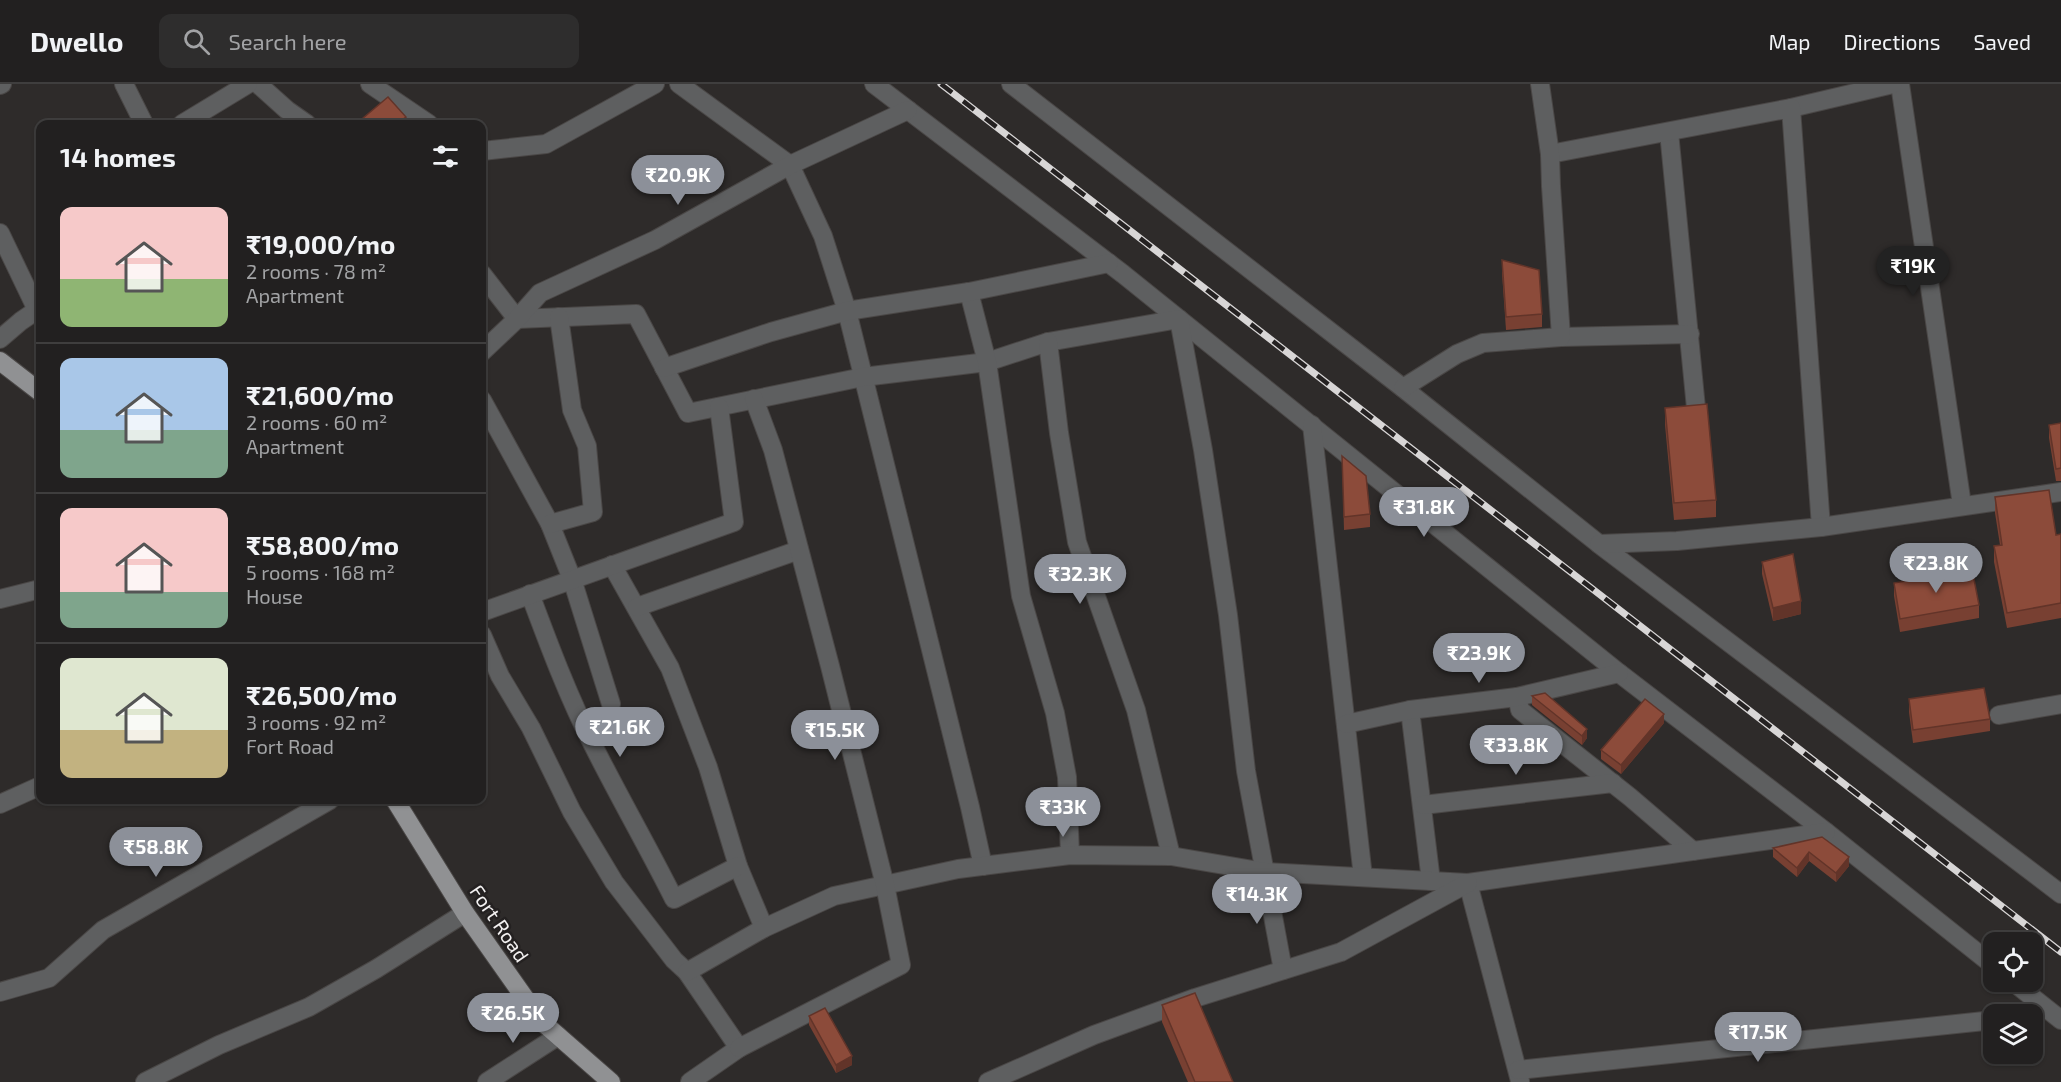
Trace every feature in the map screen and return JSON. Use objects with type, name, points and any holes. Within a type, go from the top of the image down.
[{"type":"main road","points":[[0,361],[36,389]]},
{"type":"main road","name":"Fort Road","points":[[397,804],[465,913],[541,1021],[611,1082]]},
{"type":"street","points":[[124,84],[142,120]]},
{"type":"street","points":[[189,120],[248,84]]},
{"type":"street","points":[[258,84],[301,120]]},
{"type":"street","points":[[370,84],[419,120]]},
{"type":"street","points":[[486,151],[546,144],[655,84]]},
{"type":"street","points":[[679,84],[790,165],[823,236],[848,311],[968,795],[983,866]]},
{"type":"street","points":[[874,84],[1109,263],[1619,673],[1826,832],[1983,957]]},
{"type":"street","points":[[1011,84],[1403,388],[1599,544],[2061,894]]},
{"type":"street","points":[[1540,84],[1550,154],[1561,337]]},
{"type":"street","points":[[1550,154],[1791,108],[1893,84]]},
{"type":"street","points":[[1900,84],[1962,505]]},
{"type":"street","points":[[1791,108],[1821,527]]},
{"type":"street","points":[[486,348],[540,293],[655,240],[790,165],[908,110]]},
{"type":"street","points":[[1669,132],[1696,408]]},
{"type":"street","points":[[0,233],[36,303]]},
{"type":"street","points":[[664,368],[771,332],[848,311],[969,292],[1109,263]]},
{"type":"street","points":[[486,279],[517,319]]},
{"type":"street","points":[[969,292],[987,362],[1021,596],[1055,713],[1067,777],[1070,855]]},
{"type":"street","points":[[0,339],[36,311]]},
{"type":"street","points":[[517,319],[636,314],[688,413],[863,377],[987,362],[1048,342],[1179,319]]},
{"type":"street","points":[[550,524],[593,512],[587,446],[572,410],[559,317]]},
{"type":"street","points":[[1179,319],[1203,450],[1228,615],[1246,771],[1283,970]]},
{"type":"street","points":[[1403,388],[1457,354],[1483,343],[1561,337],[1690,334]]},
{"type":"street","points":[[1048,342],[1059,433],[1077,542],[1136,711],[1171,856]]},
{"type":"street","points":[[690,1082],[739,1048],[901,965],[885,885],[799,550],[773,450],[754,399]]},
{"type":"street","points":[[486,407],[550,524],[572,579],[611,704]]},
{"type":"street","points":[[486,610],[734,522],[719,407]]},
{"type":"street","points":[[1312,425],[1363,877]]},
{"type":"street","points":[[1599,544],[1677,542],[1821,527],[2061,492]]},
{"type":"street","points":[[637,607],[799,550]]},
{"type":"street","points":[[612,565],[637,607],[674,679],[708,767],[738,866],[764,928]]},
{"type":"street","points":[[0,599],[36,590]]},
{"type":"street","points":[[530,594],[559,672],[593,745],[674,899],[738,866]]},
{"type":"street","points":[[486,644],[500,676],[531,728],[572,813],[614,882],[674,960],[687,972],[739,1048]]},
{"type":"street","points":[[1346,724],[1410,710],[1517,697],[1619,673]]},
{"type":"street","points":[[1517,697],[1520,710],[1613,783],[1692,851]]},
{"type":"street","points":[[1999,715],[2061,704]]},
{"type":"street","points":[[1410,710],[1424,805],[1431,881]]},
{"type":"street","points":[[1424,805],[1613,783]]},
{"type":"street","points":[[0,804],[36,788]]},
{"type":"street","points":[[0,992],[49,978],[103,930],[323,804]]},
{"type":"street","points":[[687,972],[764,928],[834,896],[958,869],[1070,855],[1171,856],[1265,872],[1468,883],[1826,832]]},
{"type":"street","points":[[988,1082],[1094,1035],[1195,998],[1341,952],[1468,883]]},
{"type":"street","points":[[1468,883],[1519,1076],[1983,1021]]},
{"type":"street","points":[[145,1082],[219,1045],[309,1007],[376,969],[465,913]]},
{"type":"street","points":[[2026,992],[2057,1017]]},
{"type":"street","points":[[487,1082],[558,1036]]},
{"type":"building","points":[[388,97],[406,117],[402,120],[361,120]]},
{"type":"building","points":[[1502,260],[1539,270],[1542,314],[1506,317]]},
{"type":"building","points":[[1707,404],[1716,500],[1674,503],[1665,408]]},
{"type":"building","points":[[2061,423],[2061,468],[2056,469],[2049,425]]},
{"type":"building","points":[[1342,456],[1366,476],[1370,514],[1344,517]]},
{"type":"building","points":[[2049,490],[2056,535],[2061,534],[2061,603],[2007,613],[1994,546],[2002,545],[1995,497]]},
{"type":"building","points":[[1793,554],[1801,601],[1773,608],[1762,562]]},
{"type":"building","points":[[1972,569],[1979,605],[1900,619],[1894,583]]},
{"type":"building","points":[[1984,688],[1990,719],[1913,730],[1909,699]]},
{"type":"building","points":[[1545,693],[1587,729],[1582,736],[1532,696]]},
{"type":"building","points":[[1645,699],[1664,714],[1621,765],[1601,750]]},
{"type":"building","points":[[1822,837],[1849,857],[1836,873],[1809,852],[1797,868],[1773,848]]},
{"type":"building","points":[[1195,993],[1233,1082],[1195,1082],[1162,1005]]},
{"type":"building","points":[[825,1008],[852,1056],[836,1065],[809,1016]]},
{"type":"railway","points":[[941,84],[2061,952]]}]
